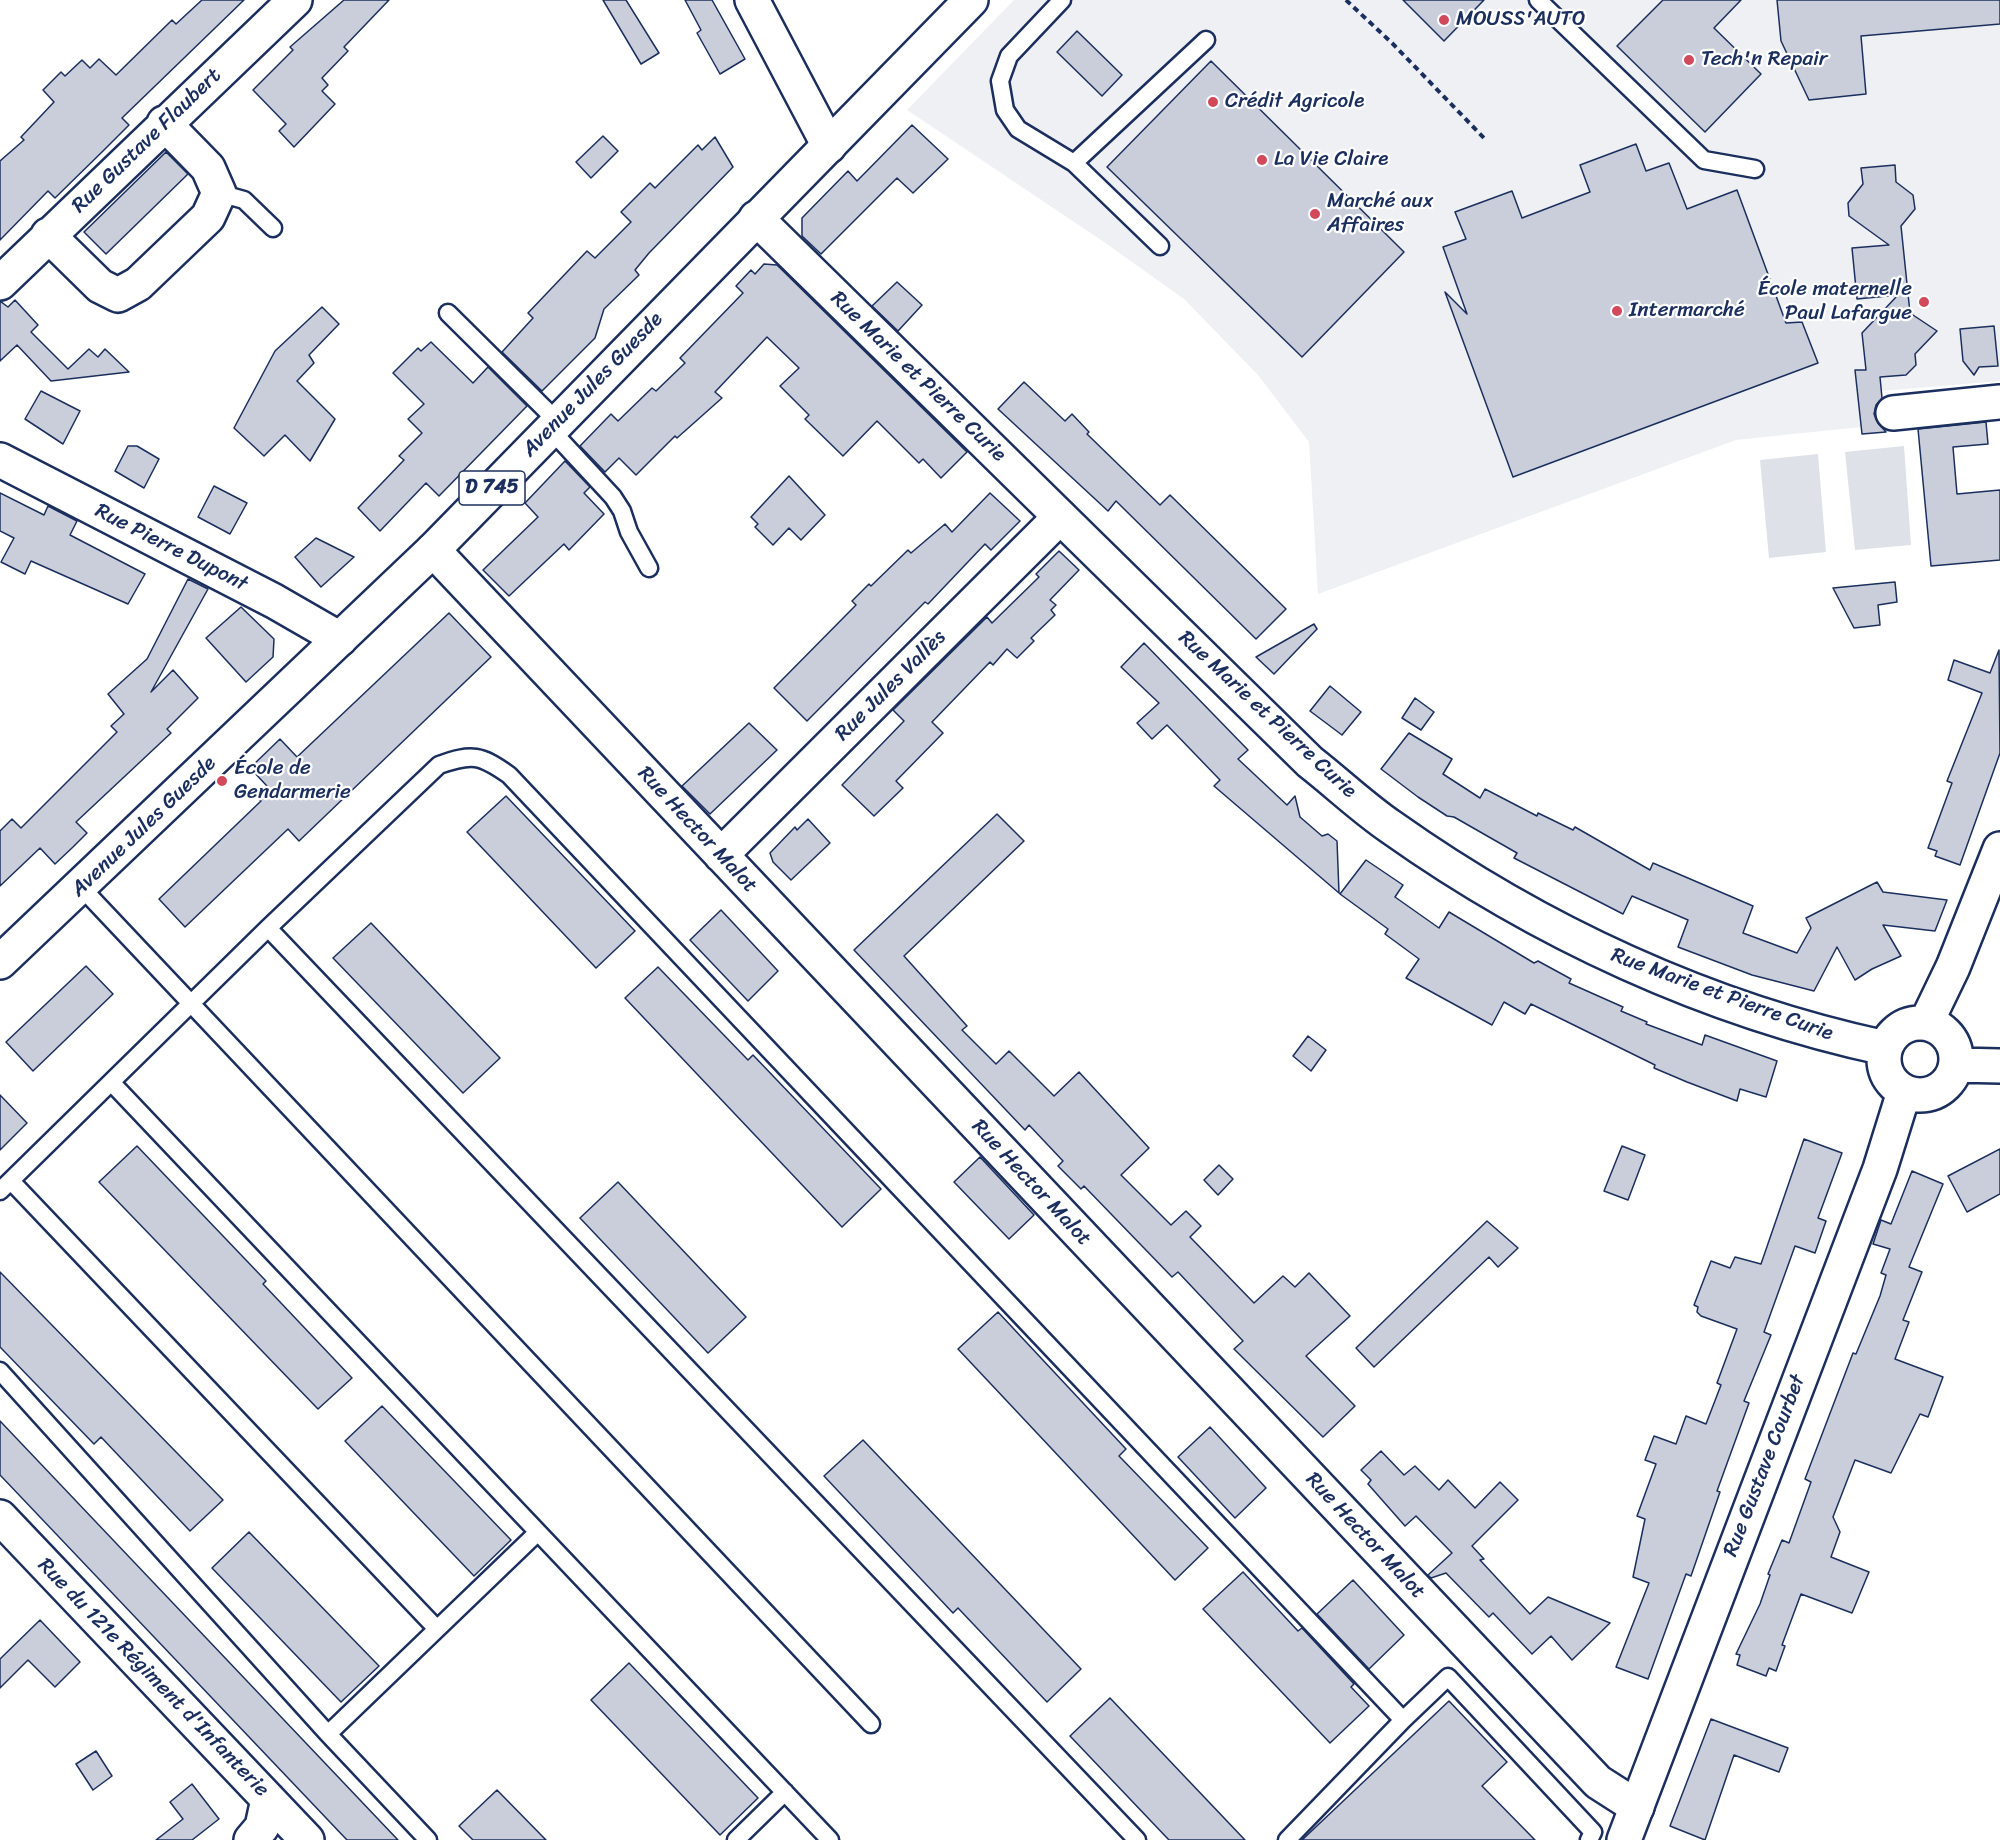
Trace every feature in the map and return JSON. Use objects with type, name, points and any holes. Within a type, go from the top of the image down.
[{"type":"street","name":"Rue Gustave Flaubert","points":[[0,282],[295,0]]},
{"type":"street","points":[[752,0],[829,146]]},
{"type":"street","name":"Avenue Jules Guesde","points":[[0,962],[433,550],[971,0]]},
{"type":"street","points":[[48,235],[100,286],[118,295],[138,284],[208,218],[219,193],[208,168],[164,123]]},
{"type":"street","name":"Rue Marie et Pierre Curie","points":[[756,218],[1310,762],[1390,827],[1510,905],[1633,967],[1818,1034],[1885,1048]]},
{"type":"street","points":[[1893,413],[2000,402]]},
{"type":"street","name":"Rue Pierre Dupont","points":[[0,460],[274,601],[340,639]]},
{"type":"street","name":"Rue Jules Vallès","points":[[721,855],[1060,517]]},
{"type":"street","name":"Rue Hector Malot","points":[[433,550],[1598,1782],[1637,1806]]},
{"type":"street","points":[[1926,1023],[1953,968],[2000,849]]},
{"type":"street","points":[[1926,1023],[1947,1033],[1957,1053],[1957,1065],[1947,1085],[1937,1091],[1927,1095],[1904,1092],[1889,1078],[1884,1059],[1885,1048],[1897,1031],[1905,1026],[1926,1023]]},
{"type":"street","points":[[1957,1065],[2000,1066]]},
{"type":"street","name":"Rue Gustave Courbet","points":[[1624,1840],[1880,1169],[1904,1092]]},
{"type":"street","name":"Rue du 121e Régiment d'Infanterie","points":[[0,1517],[307,1840]]},
{"type":"street","points":[[251,1840],[262,1827],[268,1799]]},
{"type":"lane","points":[[1062,0],[1009,56],[1000,81],[1005,110],[1018,129],[1074,163],[1160,246]]},
{"type":"lane","points":[[1538,0],[1704,160],[1755,169]]},
{"type":"lane","points":[[1074,163],[1206,40]]},
{"type":"lane","points":[[219,193],[244,200],[273,228]]},
{"type":"lane","points":[[448,313],[553,425],[613,497],[649,568]]},
{"type":"lane","points":[[437,1629],[5,1186],[268,928],[440,765],[463,757],[488,761],[509,775],[1403,1720]]},
{"type":"lane","points":[[81,887],[871,1724]]},
{"type":"lane","points":[[268,928],[1137,1840]]},
{"type":"lane","points":[[111,1082],[830,1840]]},
{"type":"lane","points":[[0,1371],[328,1734],[428,1840]]},
{"type":"lane","points":[[328,1734],[538,1532]]},
{"type":"lane","points":[[1287,1840],[1448,1677],[1593,1832],[1589,1840]]},
{"type":"lane","points":[[736,1840],[785,1792]]},
{"type":"path","points":[[1346,0],[1393,44],[1484,138]]},
{"type":"shaded area","points":[[1014,0],[2000,0],[2000,381],[1858,393],[1861,427],[1736,440],[1318,594],[1309,442],[1258,375],[1184,299],[1104,242],[907,110]]},
{"type":"shaded area","points":[[1904,446],[1911,545],[1855,550],[1845,452]]},
{"type":"shaded area","points":[[1818,454],[1826,552],[1769,558],[1760,460]]},
{"type":"building","points":[[202,0],[244,0],[122,118],[129,125],[103,151],[55,198],[48,191],[0,240],[0,161],[24,140],[21,137],[54,102],[43,90],[61,72],[65,76],[82,60],[90,68],[99,59],[116,75],[172,20],[176,24]]},
{"type":"building","points":[[344,0],[389,0],[344,47],[348,51],[322,78],[328,85],[322,91],[335,104],[294,147],[279,131],[286,124],[253,90],[293,50],[290,47]]},
{"type":"building","points":[[603,0],[626,0],[659,53],[641,64]]},
{"type":"building","points":[[685,0],[712,0],[745,59],[720,74],[697,33],[701,30]]},
{"type":"building","name":"MOUSS'AUTO","points":[[1403,0],[1484,0],[1444,41]]},
{"type":"building","name":"Tech'n Repair","points":[[1663,0],[1741,0],[1714,28],[1761,74],[1705,132],[1617,46]]},
{"type":"building","points":[[1777,0],[2000,0],[2000,24],[1861,36],[1866,94],[1809,100],[1781,41]]},
{"type":"building","points":[[1077,31],[1122,75],[1102,96],[1057,52]]},
{"type":"building","points":[[1211,61],[1404,252],[1302,357],[1107,167]]},
{"type":"building","points":[[912,125],[948,159],[913,193],[897,178],[821,254],[802,236],[802,218],[848,171],[857,181]]},
{"type":"building","points":[[603,136],[618,151],[591,178],[576,162]]},
{"type":"building","points":[[715,137],[733,167],[649,253],[635,270],[639,275],[604,309],[595,338],[542,391],[502,352],[533,318],[528,313],[587,251],[595,258],[631,222],[621,212],[650,183],[655,188],[698,145],[702,150]]},
{"type":"building","name":"Intermarché","points":[[1636,144],[1646,171],[1669,163],[1687,209],[1737,190],[1786,323],[1802,322],[1818,363],[1513,477],[1445,292],[1467,314],[1443,247],[1466,239],[1455,212],[1512,191],[1522,218],[1590,192],[1580,165]]},
{"type":"building","points":[[166,152],[188,174],[106,254],[84,232]]},
{"type":"building","points":[[1895,165],[1896,182],[1913,195],[1915,209],[1901,226],[1910,313],[1937,331],[1915,354],[1916,365],[1906,375],[1880,377],[1882,398],[1876,405],[1874,414],[1886,432],[1862,434],[1855,370],[1866,370],[1862,333],[1898,295],[1857,299],[1852,248],[1889,245],[1849,216],[1848,203],[1863,184],[1861,168]]},
{"type":"building","points":[[764,264],[777,265],[967,452],[941,478],[923,459],[919,463],[877,421],[843,456],[805,419],[809,415],[780,386],[799,368],[767,337],[715,392],[722,398],[677,438],[675,436],[636,475],[619,458],[605,472],[580,446],[611,414],[618,421],[652,388],[656,391],[685,363],[680,358],[743,293],[736,286],[751,270],[755,274]]},
{"type":"building","points":[[897,282],[922,305],[898,331],[872,306]]},
{"type":"building","points":[[15,300],[38,325],[31,332],[68,369],[89,349],[98,357],[105,349],[129,372],[51,381],[17,345],[0,361],[0,301],[8,307]]},
{"type":"building","points":[[322,307],[339,324],[309,355],[314,363],[297,381],[335,419],[310,461],[285,435],[264,456],[234,428],[275,351]]},
{"type":"building","points":[[1994,326],[1998,366],[1979,367],[1974,375],[1963,361],[1960,329]]},
{"type":"building","points":[[431,342],[473,383],[488,367],[527,406],[439,496],[426,483],[380,531],[358,508],[404,460],[399,456],[422,433],[408,419],[424,404],[393,373],[418,348],[421,351]]},
{"type":"building","points":[[1024,382],[1065,421],[1072,414],[1089,432],[1087,434],[1160,505],[1170,495],[1286,609],[1256,639],[1116,501],[1108,511],[998,409]]},
{"type":"building","points":[[41,391],[80,411],[63,444],[25,419]]},
{"type":"building","points":[[1986,422],[1988,444],[1953,447],[1957,494],[2000,490],[2000,560],[1931,566],[1918,429]]},
{"type":"building","points":[[128,446],[137,446],[159,459],[144,488],[115,471]]},
{"type":"building","points":[[565,461],[590,487],[584,493],[604,514],[569,550],[564,544],[509,596],[483,570],[538,517],[525,503]]},
{"type":"building","points":[[789,476],[825,515],[801,540],[789,528],[773,545],[755,527],[758,524],[751,517]]},
{"type":"building","points":[[214,486],[247,503],[230,534],[198,517]]},
{"type":"building","points":[[0,493],[44,515],[48,506],[77,521],[70,535],[145,574],[128,604],[31,561],[25,574],[1,562],[14,538],[0,531]]},
{"type":"building","points":[[990,493],[1020,521],[991,550],[985,544],[928,604],[925,602],[807,721],[774,688],[856,605],[852,601],[869,584],[871,586],[908,550],[911,553],[945,524],[952,532]]},
{"type":"building","points":[[316,538],[354,557],[321,587],[295,557]]},
{"type":"building","points":[[1059,551],[1079,570],[1050,600],[1056,605],[1051,610],[1055,615],[1031,638],[1034,641],[1017,658],[1007,649],[993,665],[990,662],[932,722],[943,733],[896,781],[903,788],[874,816],[842,785],[904,721],[893,710],[987,617],[992,623],[1039,577],[1036,574]]},
{"type":"building","points":[[188,579],[208,589],[151,692],[173,670],[198,698],[167,729],[171,733],[76,822],[87,833],[73,847],[55,864],[40,848],[0,886],[0,831],[12,819],[21,828],[117,732],[111,726],[124,714],[108,694],[147,659]]},
{"type":"building","points":[[1895,582],[1897,602],[1878,605],[1880,625],[1854,628],[1833,588]]},
{"type":"building","points":[[241,607],[274,639],[273,657],[246,682],[206,638]]},
{"type":"building","points":[[449,613],[491,657],[299,841],[288,829],[185,927],[159,899],[261,801],[256,796],[267,786],[250,768],[280,739],[297,757]]},
{"type":"building","points":[[1314,624],[1317,629],[1274,674],[1256,657]]},
{"type":"building","points":[[1144,643],[1248,750],[1238,759],[1287,805],[1295,796],[1300,817],[1322,836],[1328,834],[1337,841],[1339,893],[1214,786],[1220,780],[1167,725],[1152,739],[1137,723],[1159,703],[1121,667]]},
{"type":"building","points":[[1999,650],[2000,753],[1960,865],[1935,856],[1937,851],[1928,848],[1952,783],[1947,781],[1982,693],[1948,680],[1954,660],[1990,673]]},
{"type":"building","points":[[1330,686],[1361,712],[1342,735],[1310,711]]},
{"type":"building","points":[[1415,698],[1434,712],[1421,730],[1402,718]]},
{"type":"building","points":[[749,723],[777,750],[710,814],[682,786]]},
{"type":"building","points":[[1409,733],[1452,759],[1443,774],[1480,798],[1485,789],[1537,816],[1538,813],[1573,830],[1575,827],[1650,870],[1653,863],[1753,906],[1743,933],[1797,953],[1811,928],[1806,918],[1877,882],[1883,892],[1947,900],[1935,931],[1883,925],[1901,956],[1872,969],[1855,980],[1837,947],[1814,991],[1752,975],[1678,947],[1688,920],[1632,896],[1623,914],[1514,858],[1517,853],[1454,817],[1447,816],[1418,797],[1381,769]]},
{"type":"building","points":[[506,796],[635,931],[596,968],[467,832]]},
{"type":"building","points":[[997,814],[1024,841],[904,956],[967,1026],[962,1030],[996,1064],[1009,1051],[1054,1096],[1079,1072],[1149,1148],[1121,1175],[1171,1225],[1186,1211],[1201,1226],[1190,1237],[1254,1303],[1283,1276],[1295,1287],[1309,1273],[1350,1316],[1306,1356],[1355,1406],[1323,1437],[1234,1349],[1243,1341],[1178,1272],[1172,1277],[1084,1186],[1081,1189],[1058,1166],[1063,1161],[1029,1125],[1025,1130],[854,950]]},
{"type":"building","points":[[808,819],[830,843],[791,880],[773,862],[770,853],[795,827],[797,830]]},
{"type":"building","points":[[1366,860],[1403,885],[1395,897],[1439,928],[1449,912],[1534,963],[1538,961],[1571,979],[1569,983],[1623,1007],[1621,1011],[1647,1022],[1646,1024],[1702,1045],[1705,1035],[1777,1061],[1766,1097],[1740,1089],[1737,1101],[1687,1082],[1654,1068],[1655,1065],[1531,1004],[1525,1014],[1504,1002],[1492,1025],[1406,978],[1419,959],[1385,934],[1388,929],[1340,894]]},
{"type":"building","points":[[721,910],[778,971],[748,1001],[690,940]]},
{"type":"building","points":[[371,923],[500,1058],[463,1093],[333,958]]},
{"type":"building","points":[[86,966],[113,994],[33,1071],[6,1042]]},
{"type":"building","points":[[658,967],[748,1060],[753,1055],[881,1189],[842,1227],[625,998]]},
{"type":"building","points":[[1308,1036],[1326,1050],[1311,1071],[1293,1056]]},
{"type":"building","points":[[0,1095],[27,1123],[0,1150]]},
{"type":"building","points":[[1804,1139],[1842,1153],[1818,1218],[1826,1221],[1815,1253],[1795,1246],[1764,1332],[1771,1335],[1744,1401],[1749,1403],[1717,1491],[1720,1492],[1691,1576],[1686,1574],[1648,1679],[1616,1667],[1649,1583],[1633,1577],[1645,1519],[1637,1516],[1656,1464],[1645,1460],[1654,1436],[1676,1444],[1686,1416],[1706,1424],[1721,1385],[1717,1383],[1737,1329],[1701,1316],[1697,1312],[1698,1307],[1694,1305],[1711,1261],[1730,1268],[1735,1257],[1761,1264]]},
{"type":"building","points":[[137,1146],[266,1281],[263,1284],[352,1378],[318,1409],[99,1182]]},
{"type":"building","points":[[1622,1146],[1645,1155],[1628,1200],[1604,1191]]},
{"type":"building","points":[[2000,1149],[2000,1194],[1967,1212],[1948,1176]]},
{"type":"building","points":[[980,1157],[1034,1215],[1009,1239],[954,1182]]},
{"type":"building","points":[[1219,1165],[1233,1179],[1218,1195],[1204,1180]]},
{"type":"building","points":[[1912,1171],[1943,1184],[1909,1267],[1922,1272],[1903,1320],[1909,1322],[1895,1359],[1943,1377],[1928,1417],[1920,1414],[1891,1473],[1855,1460],[1833,1517],[1840,1532],[1831,1557],[1869,1572],[1852,1613],[1801,1594],[1782,1645],[1785,1646],[1776,1671],[1769,1668],[1766,1676],[1737,1665],[1740,1655],[1736,1654],[1760,1604],[1770,1575],[1768,1574],[1782,1540],[1789,1543],[1811,1482],[1805,1479],[1853,1353],[1856,1354],[1880,1296],[1886,1275],[1881,1273],[1890,1249],[1873,1244],[1881,1220],[1891,1224]]},
{"type":"building","points":[[618,1182],[746,1317],[708,1353],[580,1218]]},
{"type":"building","points":[[1487,1221],[1518,1248],[1498,1267],[1489,1257],[1374,1367],[1356,1348]]},
{"type":"building","points":[[0,1272],[223,1500],[190,1531],[101,1437],[94,1444],[0,1347]]},
{"type":"building","points":[[998,1312],[1126,1449],[1119,1456],[1208,1548],[1175,1580],[958,1349]]},
{"type":"building","points":[[382,1406],[511,1540],[474,1576],[345,1441]]},
{"type":"building","points":[[0,1421],[398,1840],[347,1840],[0,1475]]},
{"type":"building","points":[[1210,1427],[1266,1488],[1235,1518],[1178,1457]]},
{"type":"building","points":[[863,1440],[1081,1669],[1047,1702],[958,1608],[953,1613],[824,1476]]},
{"type":"building","points":[[1381,1451],[1404,1475],[1415,1466],[1439,1490],[1448,1480],[1475,1508],[1500,1482],[1518,1500],[1472,1546],[1484,1559],[1480,1560],[1530,1614],[1548,1597],[1610,1623],[1572,1660],[1551,1636],[1532,1654],[1493,1613],[1489,1617],[1446,1573],[1431,1578],[1428,1575],[1452,1553],[1416,1516],[1405,1526],[1368,1484],[1371,1480],[1361,1470]]},
{"type":"building","points":[[249,1532],[379,1666],[341,1702],[212,1568]]},
{"type":"building","points":[[1243,1572],[1298,1631],[1302,1628],[1354,1684],[1351,1687],[1369,1706],[1330,1743],[1203,1609]]},
{"type":"building","points":[[1353,1580],[1404,1635],[1369,1669],[1317,1614]]},
{"type":"building","points":[[40,1620],[80,1662],[55,1687],[28,1660],[0,1688],[0,1659]]},
{"type":"building","points":[[629,1663],[758,1798],[720,1835],[591,1700]]},
{"type":"building","points":[[1110,1698],[1245,1840],[1169,1840],[1070,1736]]},
{"type":"building","points":[[1449,1701],[1507,1762],[1482,1786],[1535,1840],[1302,1840]]},
{"type":"building","points":[[1711,1719],[1788,1748],[1779,1772],[1734,1755],[1705,1840],[1670,1826]]},
{"type":"building","points":[[96,1751],[112,1776],[93,1790],[76,1764]]},
{"type":"building","points":[[192,1784],[219,1819],[192,1840],[156,1840],[183,1819],[170,1802]]},
{"type":"building","points":[[497,1790],[546,1840],[473,1840],[459,1826]]},
{"type":"place","name":"MOUSS'AUTO","points":[[1444,20]]},
{"type":"place","name":"Tech'n Repair","points":[[1689,60]]},
{"type":"place","name":"Crédit Agricole","points":[[1213,102]]},
{"type":"place","name":"La Vie Claire","points":[[1262,160]]},
{"type":"place","name":"Marché aux Affaires","points":[[1315,214]]},
{"type":"place","name":"École maternelle Paul Lafargue","points":[[1924,302]]},
{"type":"place","name":"Intermarché","points":[[1617,311]]},
{"type":"place","name":"École de Gendarmerie","points":[[222,781]]}]
